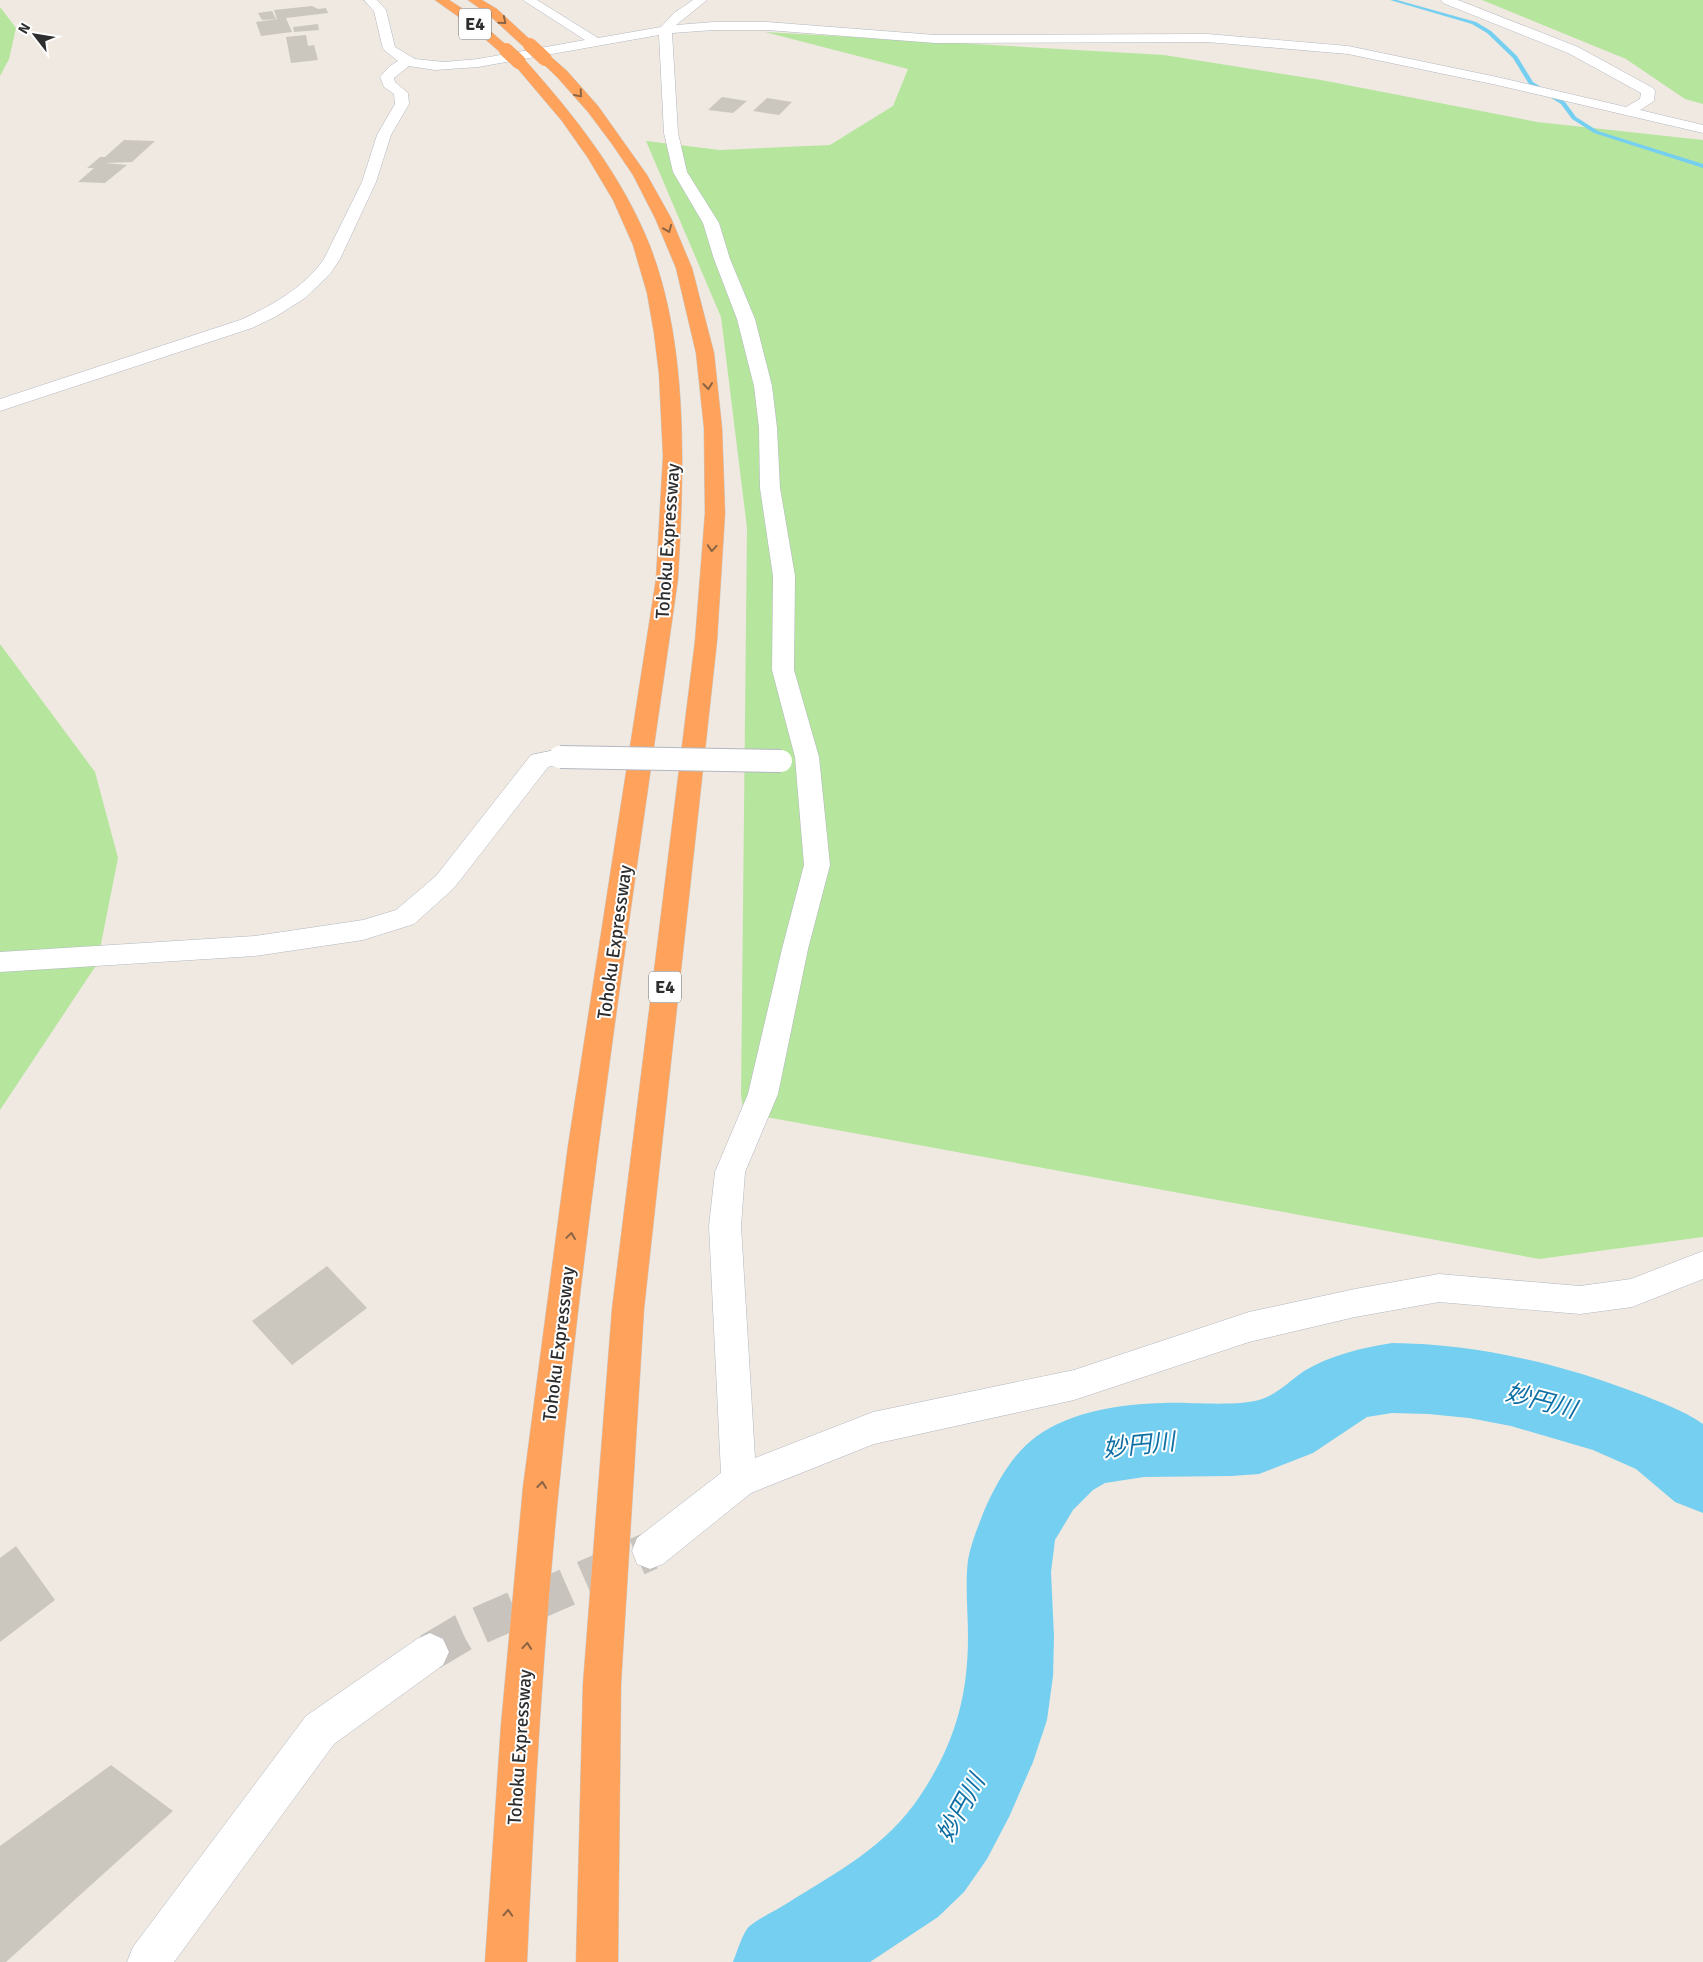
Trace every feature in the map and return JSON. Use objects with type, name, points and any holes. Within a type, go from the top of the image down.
[{"type":"highway","name":"Tohoku Expressway","points":[[441,0],[467,17],[533,53],[562,74],[618,142],[640,175],[663,218],[684,268],[705,353],[713,428],[715,513],[706,641],[628,1309],[602,1684],[597,1962]]},
{"type":"highway","name":"Tohoku Expressway","points":[[474,0],[493,12],[533,53],[568,119],[596,158],[624,207],[644,252],[658,307],[668,369],[673,429],[673,495],[667,579],[566,1272],[541,1490],[522,1696],[506,1962]]},
{"type":"street","points":[[370,0],[380,10],[389,49],[408,61],[422,64],[454,65],[665,30],[742,25],[935,38],[1207,38],[1348,50],[1703,129]]},
{"type":"street","points":[[529,0],[596,42]]},
{"type":"street","points":[[701,0],[678,16],[665,30],[671,133],[680,172],[711,223],[722,259],[746,319],[763,386],[768,428],[770,488],[784,576],[783,670],[794,759],[817,865],[795,949],[763,1094],[730,1172],[725,1226],[739,1481]]},
{"type":"street","points":[[1447,0],[1573,50],[1648,91],[1647,101],[1627,112]]},
{"type":"street","points":[[0,405],[246,324],[269,313],[299,294],[322,274],[332,259],[369,182],[384,135],[402,104],[401,92],[389,84],[387,77],[394,69],[408,61]]},
{"type":"street","points":[[0,962],[255,946],[362,930],[405,917],[445,882],[540,761],[560,757],[794,759]]},
{"type":"street","points":[[650,1551],[739,1481],[873,1428],[1074,1385],[1248,1327],[1355,1302],[1439,1288],[1580,1300],[1632,1293],[1703,1265]]},
{"type":"street","points":[[148,1962],[320,1730],[430,1652]]},
{"type":"green space","points":[[1482,0],[1703,0],[1703,104],[1685,99],[1626,59]]},
{"type":"green space","points":[[0,7],[16,28],[9,59],[0,76]]},
{"type":"green space","points":[[765,32],[1164,55],[1321,80],[1537,122],[1703,140],[1703,1237],[1539,1259],[744,1113],[741,1095],[747,528],[721,317],[646,141],[720,150],[830,145],[893,106],[908,69]]},
{"type":"green space","points":[[0,644],[95,772],[118,858],[97,964],[0,1110]]},
{"type":"building","points":[[312,6],[318,9],[326,8],[328,13],[286,18],[292,32],[261,36],[256,22],[277,19],[274,10]]},
{"type":"building","points":[[272,11],[276,19],[262,20],[258,13]]},
{"type":"building","points":[[318,24],[319,30],[294,32],[293,27]]},
{"type":"building","points":[[306,35],[308,46],[314,45],[318,60],[291,63],[286,37]]},
{"type":"building","points":[[722,97],[747,101],[733,113],[708,110]]},
{"type":"building","points":[[767,98],[792,102],[779,115],[753,111]]},
{"type":"building","points":[[124,140],[155,141],[132,162],[105,163],[127,165],[105,183],[78,182],[94,168],[87,168],[100,157],[105,157]]},
{"type":"building","points":[[327,1266],[367,1308],[292,1365],[252,1321]]},
{"type":"building","points":[[16,1546],[55,1600],[0,1642],[0,1558]]},
{"type":"building","points":[[111,1765],[173,1811],[6,1962],[0,1962],[0,1846]]},
{"type":"waterway","points":[[1392,0],[1474,23],[1489,32],[1515,57],[1531,83],[1563,103],[1574,118],[1596,132],[1703,166]]},
{"type":"waterway","name":"妙円川","points":[[782,1962],[884,1898],[923,1868],[943,1844],[966,1806],[996,1741],[1007,1702],[1011,1650],[1009,1572],[1012,1547],[1017,1530],[1045,1483],[1065,1463],[1089,1450],[1116,1443],[1144,1440],[1232,1440],[1259,1437],[1286,1427],[1334,1395],[1361,1383],[1392,1378],[1428,1379],[1469,1383],[1511,1391],[1628,1426],[1664,1443],[1703,1475]]},
{"type":"tunnel","points":[[430,1652],[462,1633],[650,1551]]}]
